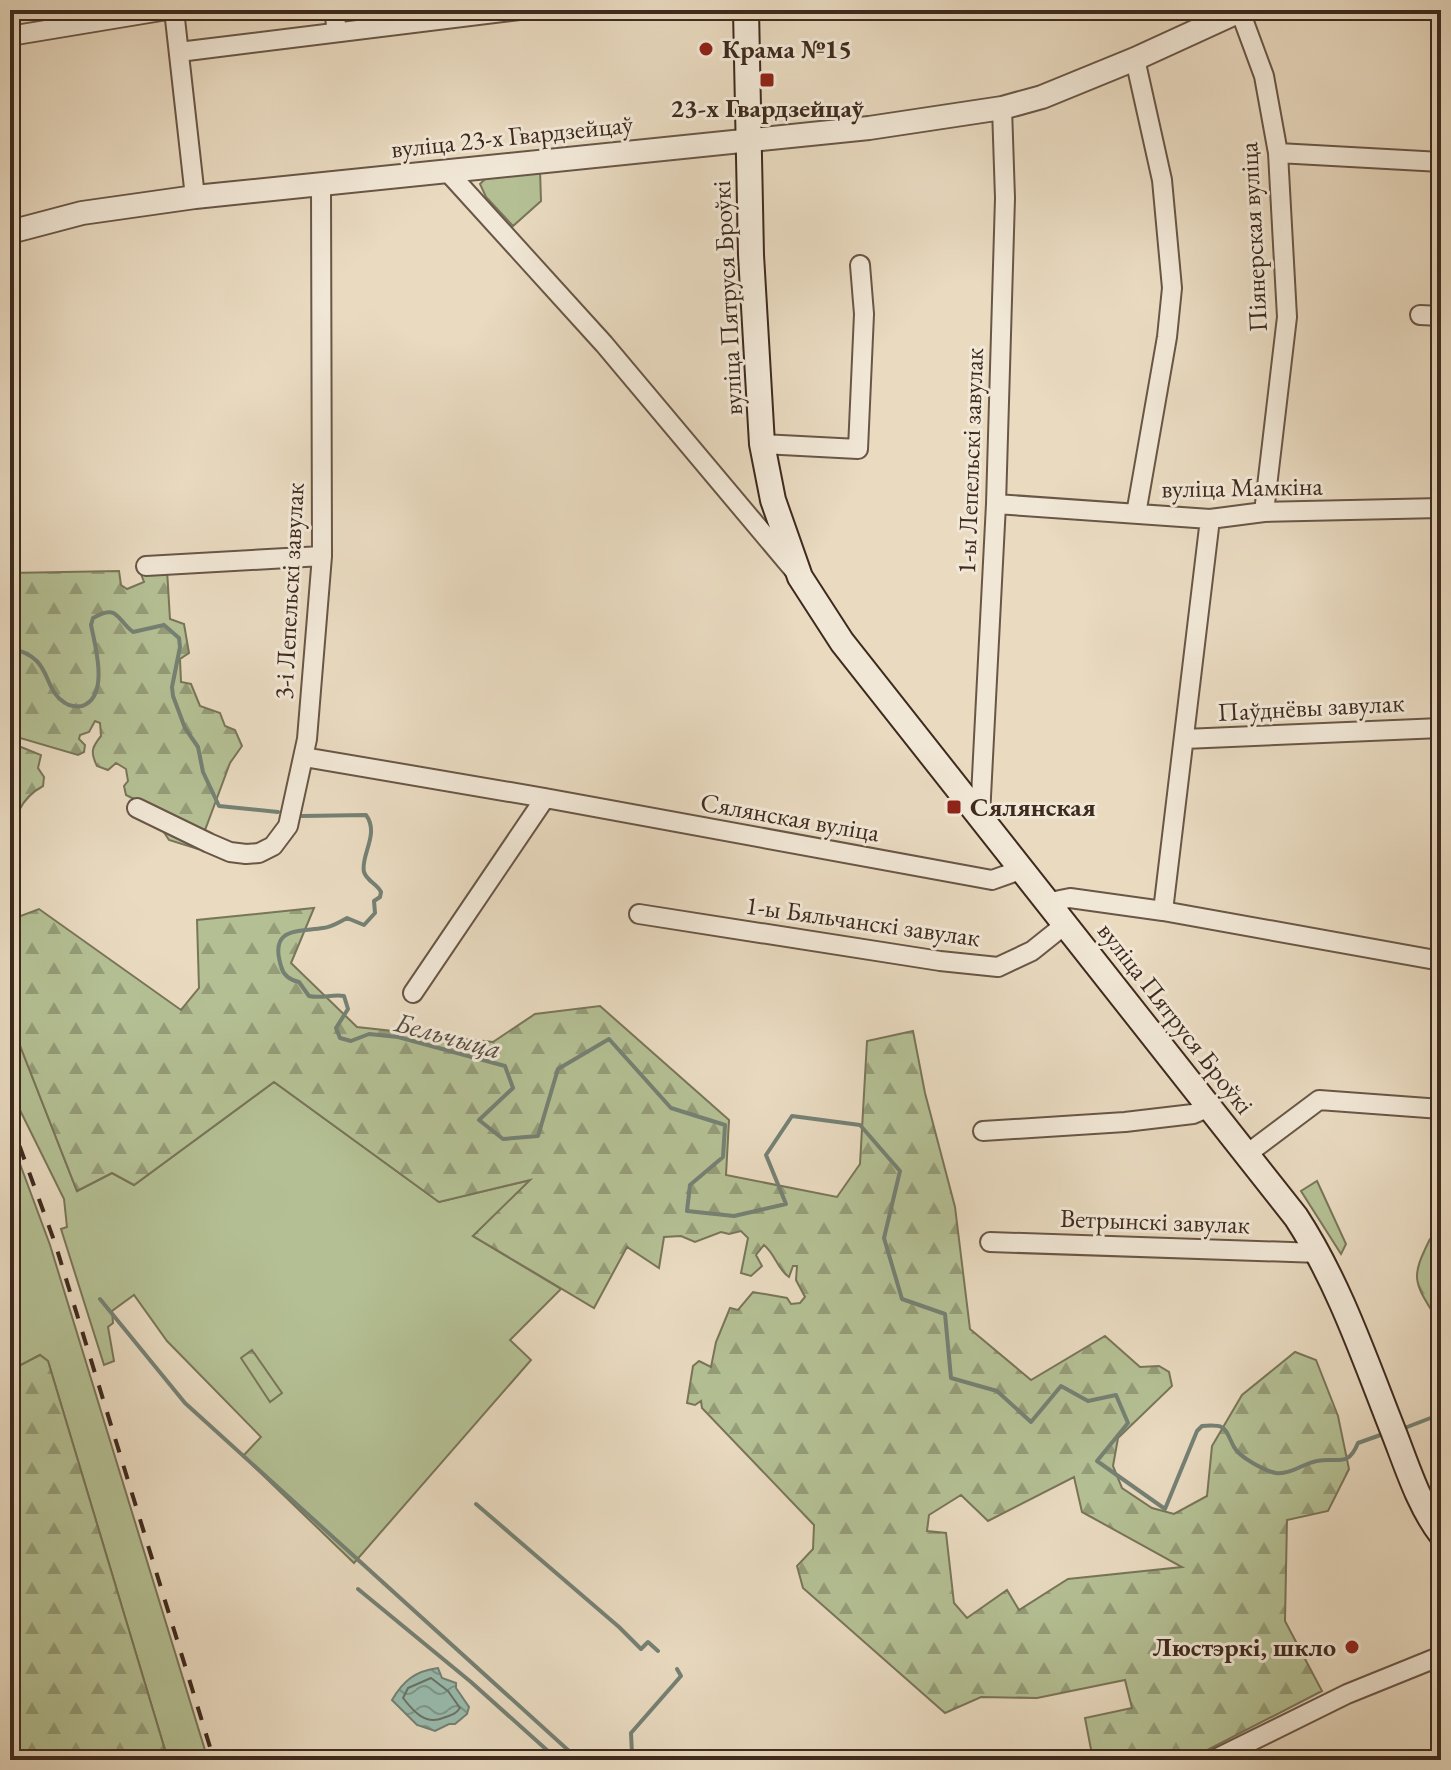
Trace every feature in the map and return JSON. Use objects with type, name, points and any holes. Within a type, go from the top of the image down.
[{"type":"main road","name":"вуліца Пятруся Броўкі","points":[[746,10],[751,255],[762,444],[773,500],[800,577],[842,642],[1067,923],[1247,1154],[1319,1253],[1371,1372],[1412,1478],[1433,1524],[1441,1534]]},
{"type":"street","points":[[10,36],[167,10]]},
{"type":"street","points":[[174,10],[195,197]]},
{"type":"street","points":[[334,10],[337,32]]},
{"type":"street","points":[[179,52],[519,10]]},
{"type":"street","name":"вуліца 23-х Гвардзейцаў","points":[[10,232],[82,213],[195,197],[869,128],[1002,108],[1042,97],[1135,59],[1241,10]]},
{"type":"street","name":"Піянерская вуліца","points":[[1241,10],[1264,76],[1278,153],[1287,317],[1264,512]]},
{"type":"street","points":[[1135,59],[1162,180],[1172,288],[1167,337],[1136,514]]},
{"type":"street","name":"1-ы Лепельскі завулак","points":[[980,816],[996,504],[1005,198],[1002,108]]},
{"type":"street","points":[[1278,153],[1441,162]]},
{"type":"street","name":"вуліца Пятруся Броўкі","points":[[447,171],[604,344],[800,577]]},
{"type":"street","name":"3-і Лепельскі завулак","points":[[137,808],[230,852],[259,853],[273,846],[288,826],[304,757],[322,556],[321,185]]},
{"type":"street","points":[[762,444],[858,449],[864,314],[860,265]]},
{"type":"street","points":[[1420,315],[1441,316]]},
{"type":"street","name":"вуліца Мамкіна","points":[[996,504],[1210,519],[1264,512],[1441,508]]},
{"type":"street","points":[[1163,911],[1210,519]]},
{"type":"street","points":[[146,566],[322,556]]},
{"type":"street","name":"Паўднёвы завулак","points":[[1184,739],[1441,728]]},
{"type":"street","name":"Сялянская вуліца","points":[[304,757],[992,880],[1023,869]]},
{"type":"street","points":[[413,993],[545,798]]},
{"type":"street","points":[[1050,902],[1070,898],[1163,911],[1441,961]]},
{"type":"street","name":"1-ы Бяльчанскі завулак","points":[[639,914],[940,961],[998,967],[1032,951],[1067,923]]},
{"type":"street","points":[[1247,1154],[1319,1100],[1441,1109]]},
{"type":"street","points":[[983,1131],[1125,1122],[1193,1114],[1210,1107]]},
{"type":"street","name":"Ветрынскі завулак","points":[[990,1242],[1319,1253]]},
{"type":"street","points":[[1213,1760],[1347,1694],[1441,1656]]},
{"type":"green space","points":[[540,170],[541,201],[513,226],[486,197],[480,184],[488,176]]},
{"type":"green space","points":[[145,568],[167,570],[170,619],[184,624],[189,653],[180,659],[181,682],[191,684],[200,706],[220,713],[225,726],[235,730],[242,746],[230,763],[198,849],[169,840],[146,805],[126,795],[126,769],[116,763],[108,770],[97,766],[93,750],[101,736],[100,723],[95,721],[89,732],[80,735],[79,739],[85,745],[84,752],[78,755],[17,737],[16,745],[41,755],[38,768],[44,777],[43,786],[28,797],[19,810],[10,844],[10,573],[119,571],[121,585],[127,589],[144,582],[141,574]]},
{"type":"green space","points":[[314,908],[291,963],[357,1027],[493,1042],[535,1014],[600,1006],[729,1120],[726,1175],[837,1197],[860,1164],[867,1041],[913,1031],[925,1093],[955,1207],[970,1329],[1031,1380],[1105,1336],[1140,1367],[1159,1366],[1169,1372],[1172,1386],[1118,1438],[1113,1466],[1122,1488],[1152,1508],[1174,1514],[1207,1496],[1212,1446],[1242,1395],[1295,1352],[1316,1360],[1338,1416],[1349,1469],[1328,1511],[1287,1520],[1285,1621],[1322,1691],[1188,1760],[1093,1760],[1085,1718],[1132,1708],[1125,1680],[1037,1698],[981,1697],[945,1713],[803,1588],[797,1566],[813,1549],[814,1525],[702,1408],[701,1401],[695,1405],[687,1403],[693,1366],[699,1361],[711,1367],[716,1342],[730,1308],[738,1310],[753,1292],[787,1298],[791,1304],[800,1303],[805,1297],[796,1280],[797,1266],[793,1266],[789,1277],[764,1245],[756,1255],[762,1266],[751,1276],[741,1273],[748,1238],[741,1231],[721,1232],[695,1242],[681,1236],[664,1237],[659,1268],[627,1247],[594,1308],[473,1236],[530,1180],[439,1202],[274,1082],[134,1185],[112,1173],[77,1191],[10,1020],[10,920],[39,909],[181,1010],[199,988],[197,920]],"holes":[[[1074,1477],[1082,1512],[1182,1567],[1068,1579],[1019,1610],[1007,1590],[967,1618],[954,1603],[946,1533],[927,1531],[929,1515],[961,1495],[988,1521]]]},
{"type":"green space","points":[[10,1020],[77,1191],[112,1173],[134,1185],[274,1082],[439,1202],[531,1180],[473,1236],[561,1289],[510,1340],[531,1360],[354,1563],[243,1456],[261,1437],[167,1341],[134,1295],[112,1311],[113,1323],[108,1327],[114,1361],[104,1365],[61,1229],[67,1227],[64,1199],[10,1090]]},
{"type":"green space","points":[[10,1137],[50,1245],[208,1760],[168,1760],[48,1361],[40,1355],[21,1365],[10,1364]]},
{"type":"green space","points":[[1317,1181],[1346,1244],[1341,1254],[1301,1191]]},
{"type":"green space","points":[[1441,1236],[1441,1317],[1435,1316],[1422,1295],[1417,1271],[1430,1239]]},
{"type":"green space","points":[[252,1350],[282,1393],[270,1402],[241,1358]]},
{"type":"green space","points":[[40,1355],[48,1361],[168,1760],[10,1760],[10,1364],[21,1365]]},
{"type":"water","points":[[438,1668],[442,1678],[456,1683],[469,1707],[467,1714],[455,1724],[435,1731],[417,1725],[392,1700],[410,1678]]},
{"type":"waterway","name":"Бельчыца","points":[[10,648],[34,659],[41,666],[52,689],[65,703],[82,706],[91,701],[98,682],[91,625],[93,618],[112,613],[133,632],[164,625],[179,638],[173,696],[185,728],[198,747],[203,772],[219,806],[278,812]]},
{"type":"waterway","name":"Бельчыца","points":[[302,816],[366,815],[371,830],[364,872],[381,892],[374,901],[375,913],[364,925],[347,918],[329,927],[296,931],[282,938],[278,953],[283,972],[299,982],[309,996],[344,996],[348,1009],[336,1028],[340,1038],[351,1041],[369,1034],[398,1037],[505,1066],[513,1088],[479,1120],[503,1139],[538,1136],[558,1069],[609,1039],[671,1108],[725,1125],[723,1157],[690,1185],[687,1211],[734,1216],[786,1204],[766,1155],[792,1116],[860,1125],[900,1171],[884,1238],[902,1299],[945,1314],[951,1378],[997,1391],[1031,1422],[1061,1386],[1088,1401],[1116,1395],[1128,1423],[1097,1461],[1165,1509],[1197,1431],[1202,1426],[1221,1427],[1241,1455],[1259,1467],[1276,1473],[1317,1461],[1346,1459],[1358,1443],[1386,1433]]},
{"type":"waterway","points":[[100,1299],[185,1403],[579,1760]]},
{"type":"waterway","name":"Бельчыца","points":[[1402,1429],[1441,1414]]},
{"type":"waterway","points":[[476,1504],[641,1649],[648,1642],[658,1651]]},
{"type":"waterway","points":[[358,1589],[471,1682],[558,1760]]},
{"type":"waterway","points":[[632,1754],[631,1733],[681,1676],[677,1669]]},
{"type":"railway","points":[[10,1120],[55,1243],[214,1760]]},
{"type":"place","name":"Крама №15","points":[[706,49]]},
{"type":"place","name":"23-х Гвардзейцаў","points":[[767,80]]},
{"type":"place","name":"Сялянская","points":[[954,807]]},
{"type":"place","name":"Люстэркі, шкло","points":[[1352,1647]]}]
